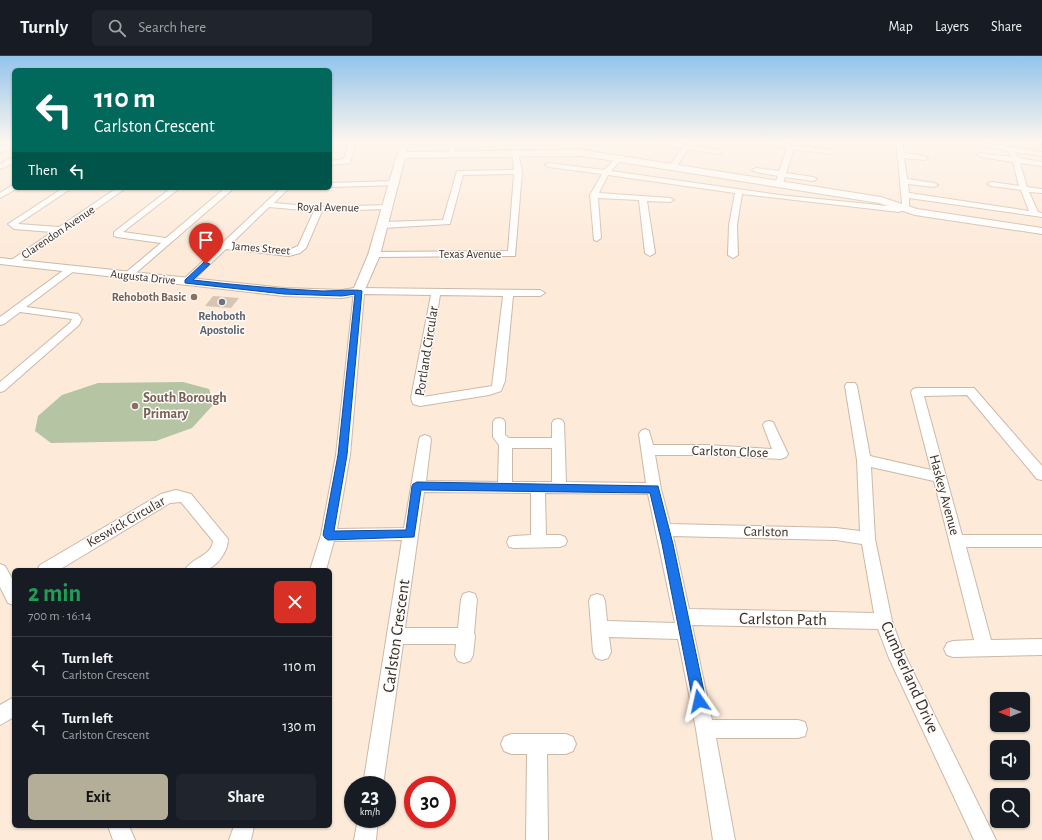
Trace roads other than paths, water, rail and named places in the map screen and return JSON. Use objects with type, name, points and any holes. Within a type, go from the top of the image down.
[{"type":"street","points":[[319,568],[328,535],[343,455],[359,291],[374,255],[396,178]]},
{"type":"street","points":[[383,225],[447,222],[459,178]]},
{"type":"street","name":"Texas Avenue","points":[[374,255],[512,254],[518,178]]},
{"type":"street","points":[[596,238],[594,195],[603,178]]},
{"type":"street","points":[[640,178],[779,197],[886,209],[899,210],[904,208]]},
{"type":"street","points":[[777,178],[881,200],[915,212],[1042,231]]},
{"type":"street","points":[[781,178],[814,178]]},
{"type":"street","points":[[904,178],[906,206],[904,208]]},
{"type":"street","points":[[1021,178],[1024,189],[1039,214]]},
{"type":"street","points":[[904,182],[934,185]]},
{"type":"street","points":[[332,185],[395,183]]},
{"type":"street","points":[[991,184],[1042,191]]},
{"type":"street","points":[[0,196],[12,189]]},
{"type":"street","points":[[59,230],[14,226],[12,224],[65,190]]},
{"type":"street","name":"Clarendon Avenue","points":[[13,263],[119,190]]},
{"type":"street","points":[[169,241],[117,234],[173,190]]},
{"type":"street","points":[[127,276],[228,190]]},
{"type":"street","points":[[187,281],[283,190]]},
{"type":"street","points":[[733,255],[733,225],[739,191]]},
{"type":"street","points":[[594,195],[670,200]]},
{"type":"street","points":[[905,195],[1039,214]]},
{"type":"street","points":[[643,199],[650,253]]},
{"type":"street","name":"Royal Avenue","points":[[268,205],[319,209],[388,207]]},
{"type":"street","name":"James Street","points":[[225,246],[289,253],[297,251],[302,248],[319,209]]},
{"type":"street","name":"Augusta Drive","points":[[0,261],[284,292],[342,294],[359,291]]},
{"type":"street","points":[[0,322],[71,269]]},
{"type":"street","points":[[359,291],[540,293]]},
{"type":"street","name":"Portland Circular","points":[[436,292],[417,398],[417,401],[420,402],[489,391],[497,388],[508,293]]},
{"type":"street","points":[[0,388],[74,325],[77,318],[74,316],[18,309]]},
{"type":"street","name":"Cumberland Drive","points":[[851,386],[864,460],[868,539],[884,621],[895,652],[985,840]]},
{"type":"street","name":"Haskey Avenue","points":[[985,649],[917,392],[970,391],[1042,475]]},
{"type":"street","points":[[499,422],[499,437],[506,443],[558,442]]},
{"type":"street","points":[[558,422],[559,487]]},
{"type":"street","name":"Carlston Close","points":[[648,450],[706,450],[780,454],[769,425]]},
{"type":"street","points":[[645,434],[654,489],[684,624],[705,729],[724,840]]},
{"type":"street","name":"Carlston Crescent","points":[[374,776],[425,440]]},
{"type":"street","points":[[505,487],[506,443]]},
{"type":"street","points":[[864,460],[939,477]]},
{"type":"street","points":[[417,486],[654,489]]},
{"type":"street","points":[[538,487],[539,541]]},
{"type":"street","name":"Keswick Circular","points":[[49,568],[166,498],[181,495],[186,498],[221,540],[222,545],[216,553],[196,568]]},
{"type":"street","name":"Carlston","points":[[664,530],[836,534],[868,539]]},
{"type":"street","points":[[328,535],[410,534]]},
{"type":"street","points":[[514,542],[560,541]]},
{"type":"street","points":[[956,541],[1042,541]]},
{"type":"street","points":[[0,571],[12,590]]},
{"type":"street","points":[[464,655],[467,636],[469,599]]},
{"type":"street","points":[[597,601],[602,652]]},
{"type":"street","name":"Carlston Path","points":[[600,629],[684,624],[884,621]]},
{"type":"street","points":[[396,636],[467,636]]},
{"type":"street","points":[[953,649],[1042,647]]},
{"type":"street","points":[[0,716],[12,707]]},
{"type":"street","points":[[705,729],[798,729]]},
{"type":"street","points":[[511,744],[566,744]]},
{"type":"street","points":[[537,744],[537,840]]},
{"type":"street","points":[[119,828],[124,840]]},
{"type":"street","points":[[240,840],[243,828]]},
{"type":"street","points":[[365,840],[367,828]]},
{"type":"place","name":"Rehoboth Basic","points":[[194,297]]},
{"type":"place","name":"Rehoboth Apostolic","points":[[222,302]]},
{"type":"place","name":"South Borough Primary","points":[[135,406]]}]
